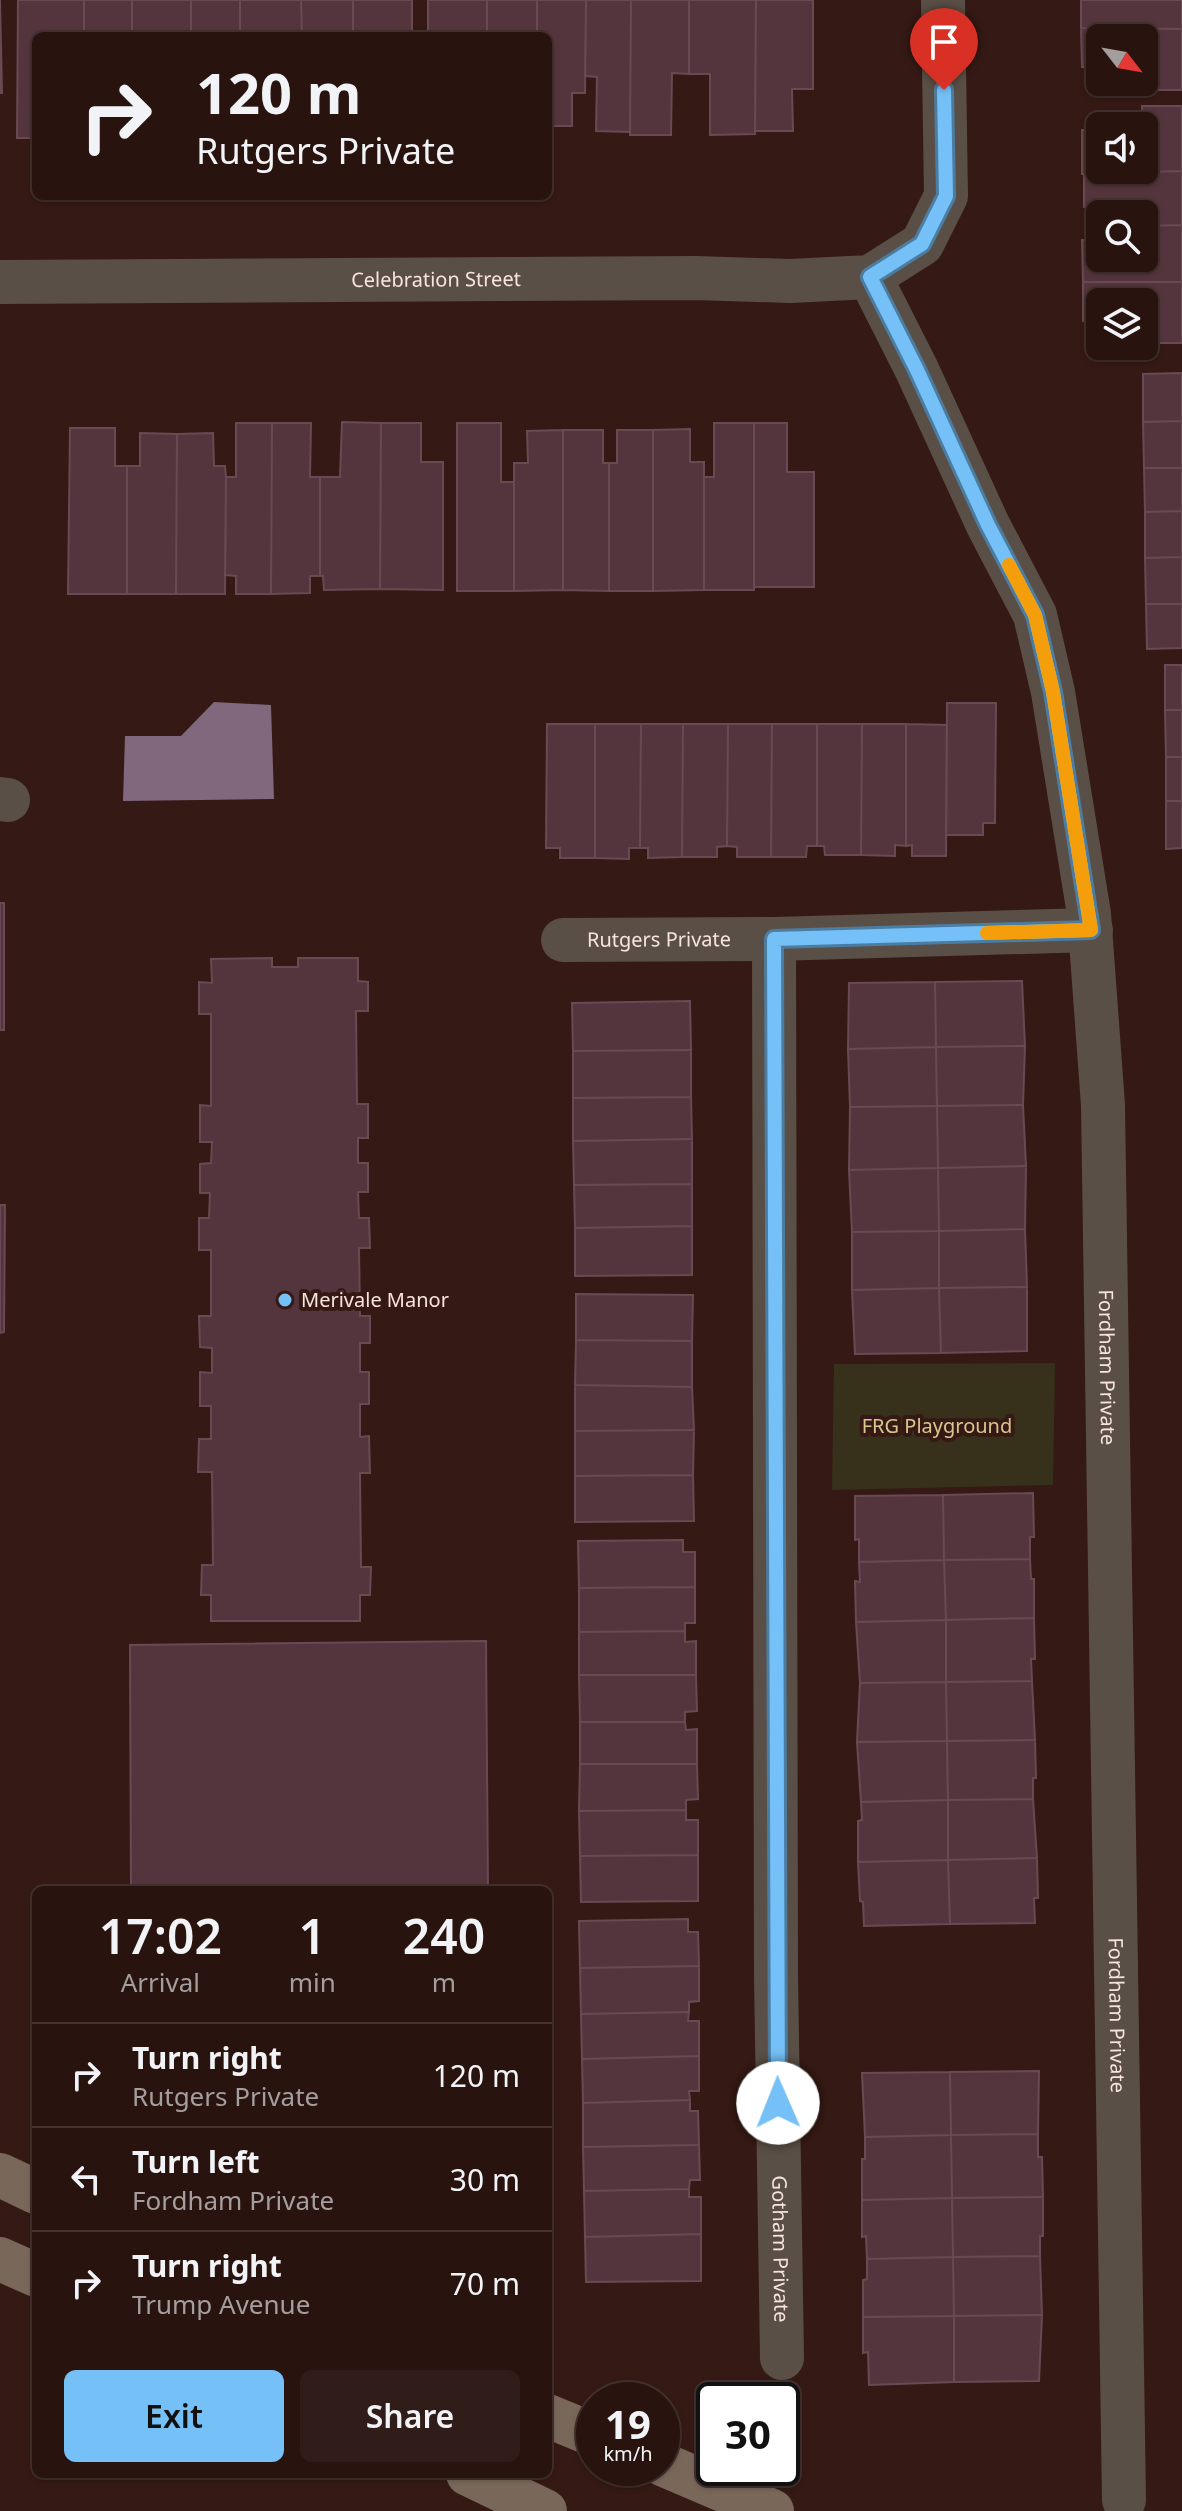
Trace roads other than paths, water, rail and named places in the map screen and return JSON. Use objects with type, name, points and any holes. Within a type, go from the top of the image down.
[{"type":"main road","points":[[0,2175],[32,2190]]},
{"type":"main road","points":[[0,2259],[32,2273]]},
{"type":"main road","points":[[552,2418],[576,2428]]},
{"type":"main road","points":[[680,2472],[772,2511]]},
{"type":"main road","points":[[476,2478],[545,2511]]},
{"type":"street","points":[[870,277],[922,244],[946,196],[943,0]]},
{"type":"street","name":"Celebration Street","points":[[0,282],[696,278],[790,281],[870,277]]},
{"type":"street","name":"Fordham Private","points":[[870,277],[917,370],[988,525],[1035,615],[1053,692],[1091,930],[1104,1121],[1124,2500]]},
{"type":"street","name":"Rutgers Private","points":[[563,940],[774,939],[1091,930]]},
{"type":"street","name":"Gotham Private","points":[[774,939],[776,1976],[782,2358]]},
{"type":"place","name":"Merivale Manor","points":[[285,1300]]},
{"type":"park label","name":"FRG Playground","points":[[937,1426]]}]
